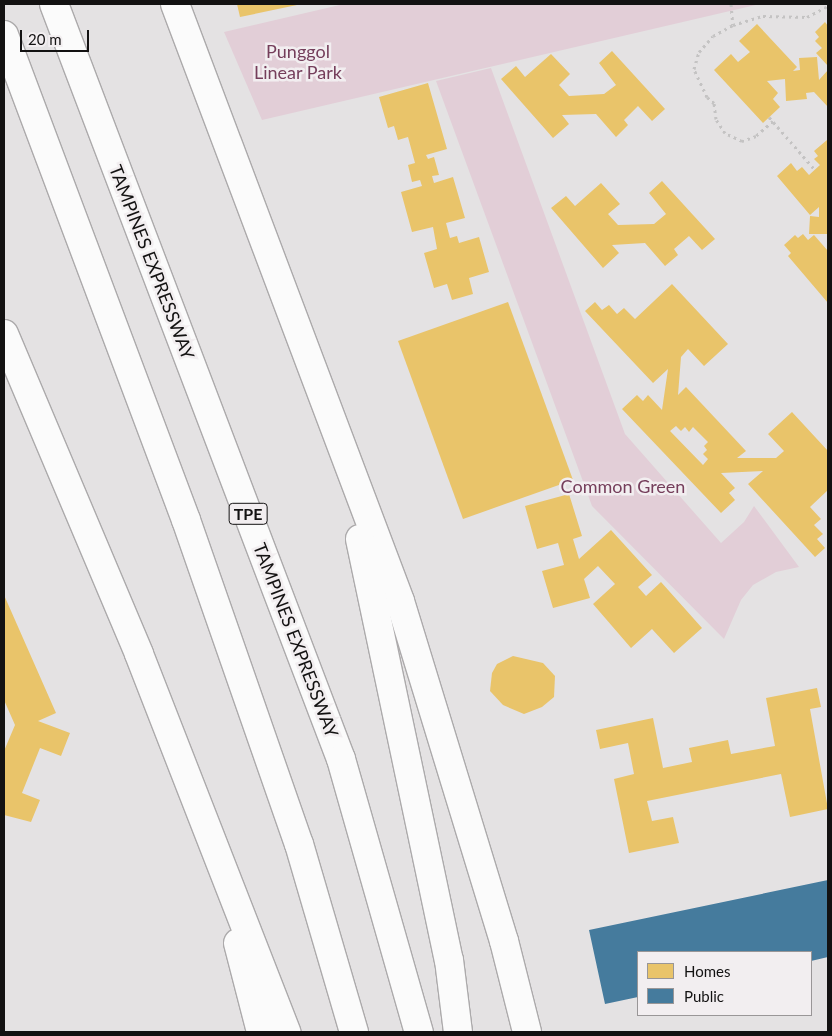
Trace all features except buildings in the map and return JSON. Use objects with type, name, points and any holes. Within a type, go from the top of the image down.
[{"type":"highway","name":"TAMPINES EXPRESSWAY","points":[[54,4],[341,759],[419,1032]]},
{"type":"highway","points":[[175,4],[400,601],[504,941],[527,1032]]},
{"type":"highway","points":[[4,35],[196,548],[299,844],[354,1032]]},
{"type":"highway","points":[[4,334],[139,654],[216,856],[266,974],[286,1032]]},
{"type":"highway","points":[[316,376],[368,566],[449,960],[458,1032]]},
{"type":"highway","points":[[216,856],[261,1032]]},
{"type":"path","points":[[731,4],[733,25]]},
{"type":"path","points":[[773,121],[756,136],[742,141],[726,133],[716,119],[714,103],[707,97],[694,69],[699,52],[714,36],[733,25],[763,16],[807,17],[828,6]]},
{"type":"path","points":[[769,117],[815,170]]},
{"type":"green space","name":"Punggol Linear Park","points":[[344,4],[760,4],[262,120],[224,32]]},
{"type":"green space","name":"Common Green","points":[[491,68],[625,434],[721,543],[744,522],[754,506],[799,567],[776,572],[753,585],[741,600],[724,639],[592,506],[436,81]]}]
